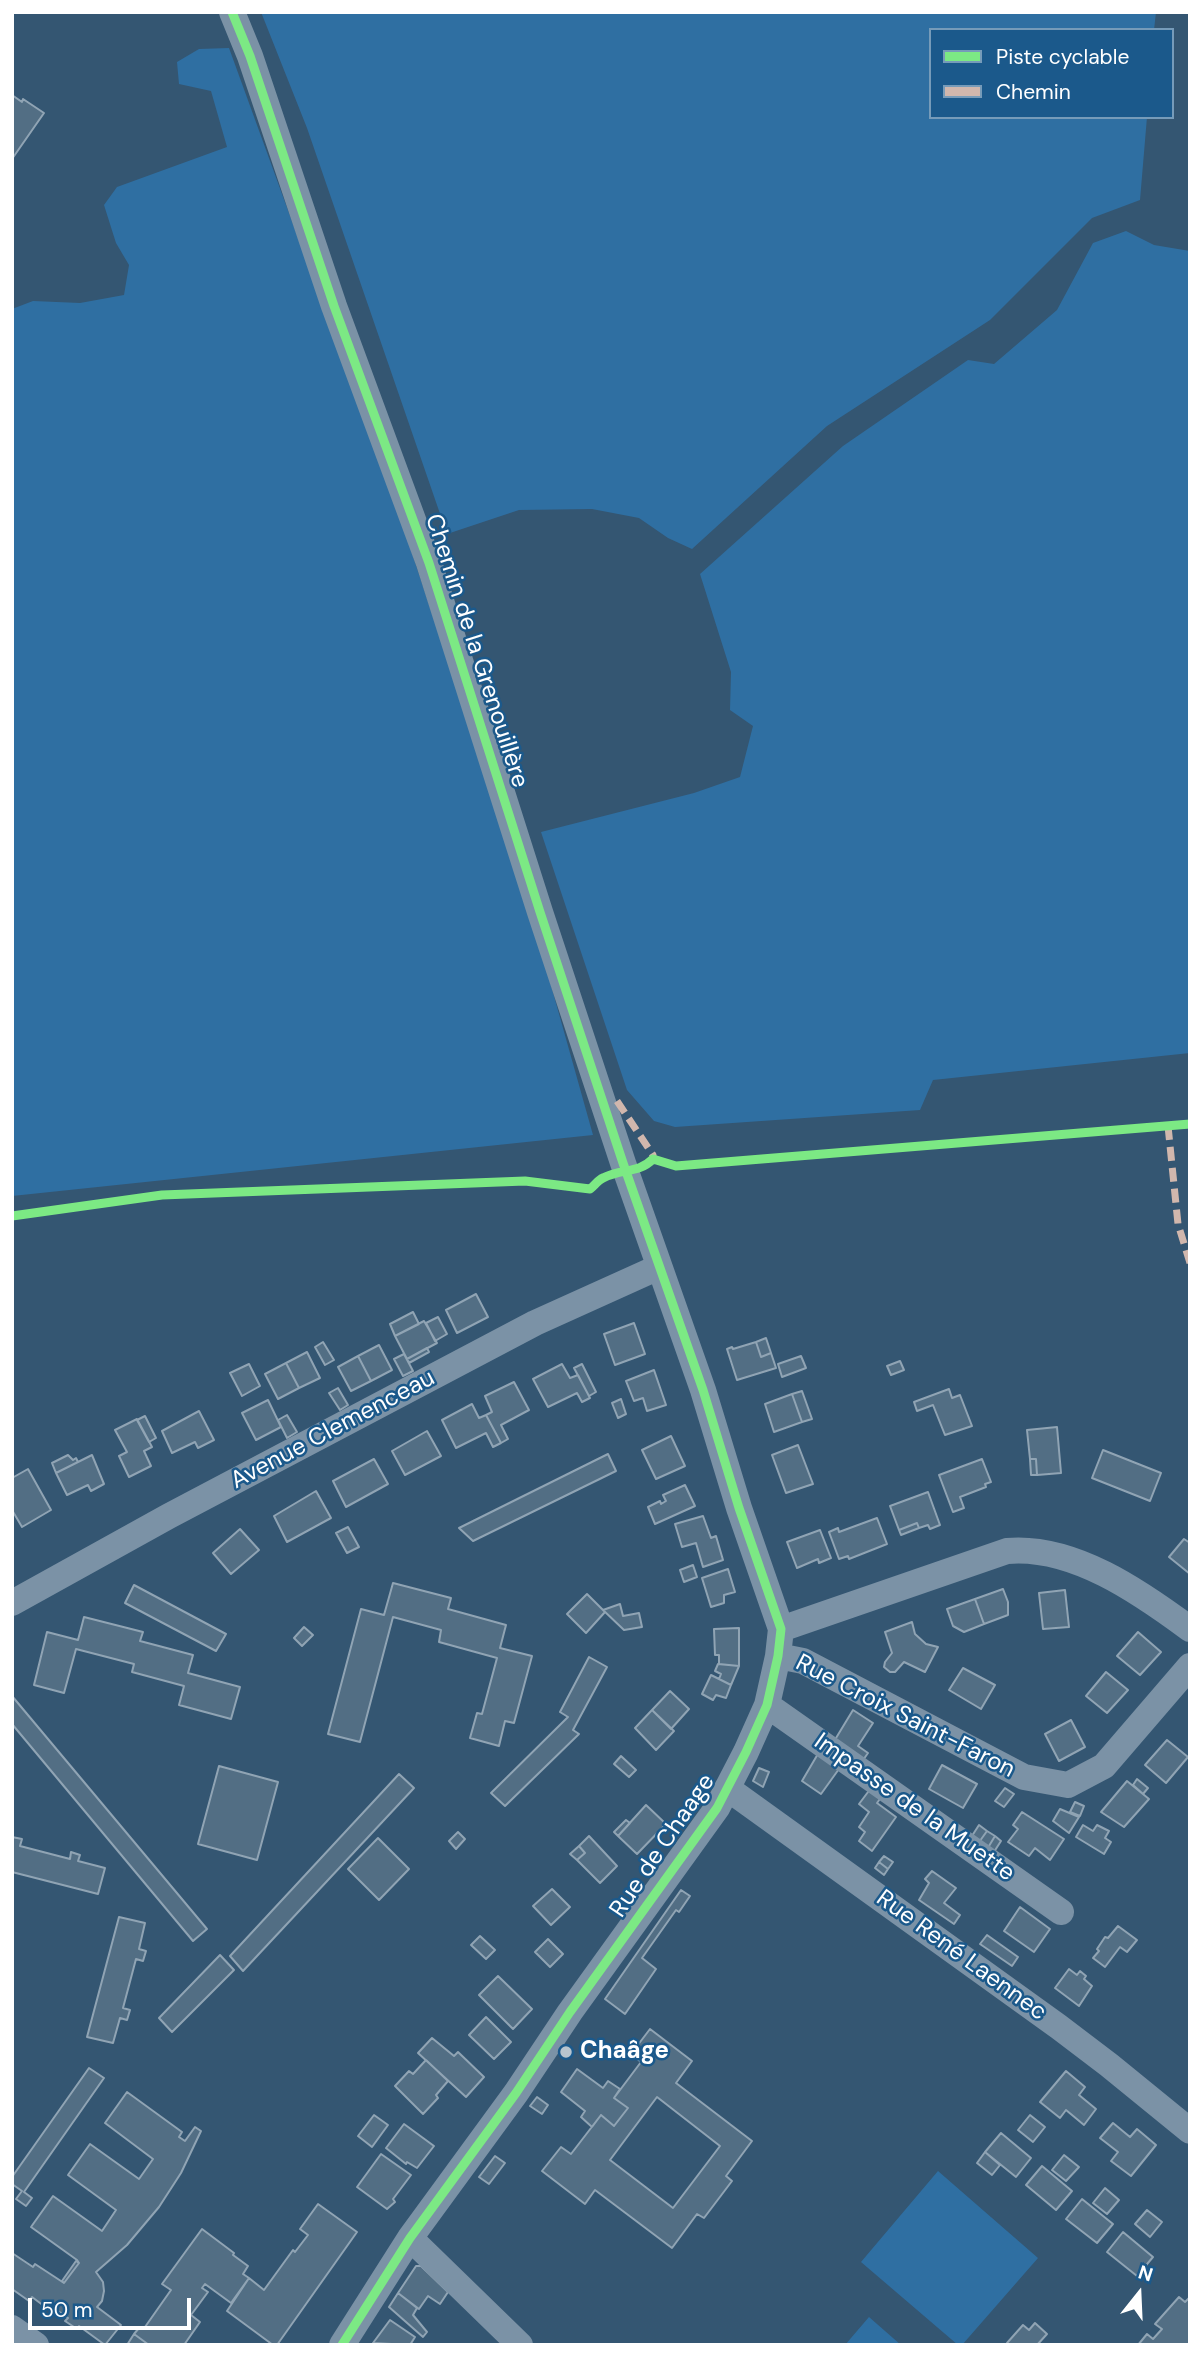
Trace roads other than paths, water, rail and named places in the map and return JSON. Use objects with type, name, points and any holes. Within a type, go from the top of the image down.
[{"type":"street","name":"Chemin de la Grenouillère","points":[[232,12],[250,56],[334,306],[429,563],[540,912],[659,1267]]},
{"type":"street","name":"Avenue Clemenceau","points":[[12,1603],[157,1522],[535,1322],[659,1267]]},
{"type":"street","name":"Rue de Chaage","points":[[342,2345],[411,2238],[717,1808],[767,1705],[781,1629],[739,1508],[703,1390],[659,1267]]},
{"type":"street","points":[[781,1629],[1007,1551],[1024,1550],[1072,1561],[1110,1577],[1139,1592],[1190,1629]]},
{"type":"street","name":"Rue Croix Saint-Faron","points":[[778,1656],[803,1661],[1024,1777],[1068,1785],[1104,1766],[1190,1666]]},
{"type":"street","name":"Impasse de la Muette","points":[[767,1705],[1061,1912]]},
{"type":"street","name":"Rue René Laennec","points":[[727,1788],[1059,2027],[1190,2131]]},
{"type":"street","points":[[411,2238],[520,2345]]},
{"type":"street","points":[[12,2328],[36,2345]]},
{"type":"place","name":"Chaâge","points":[[566,2052]]}]
